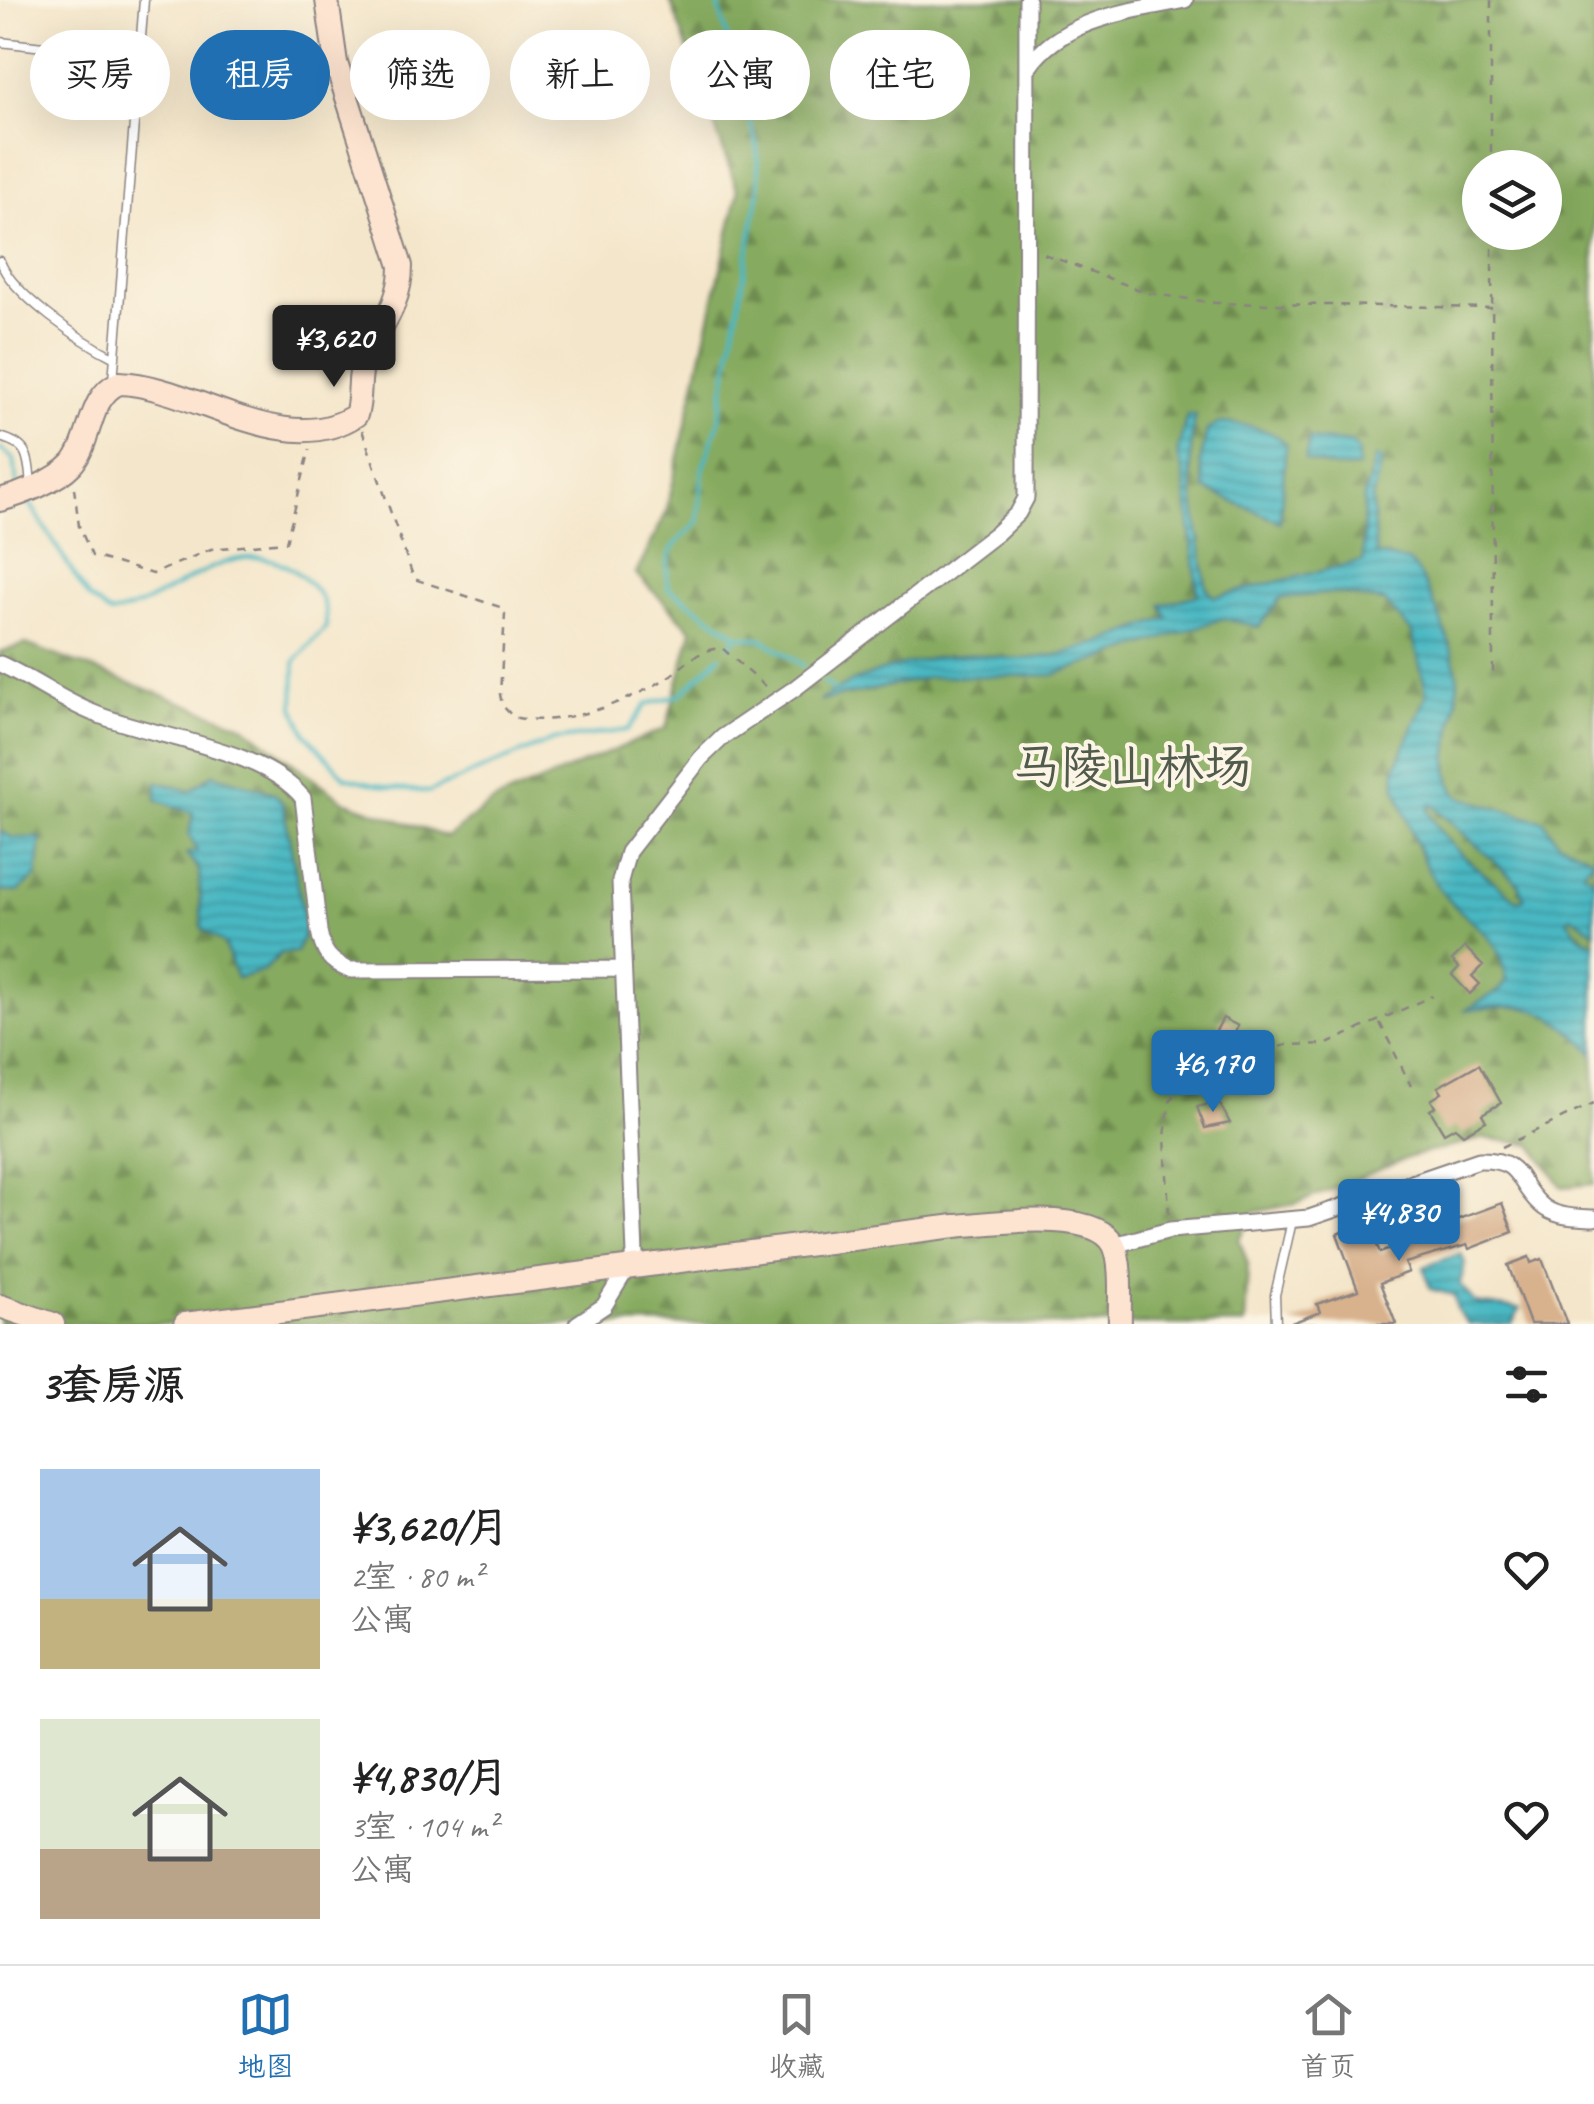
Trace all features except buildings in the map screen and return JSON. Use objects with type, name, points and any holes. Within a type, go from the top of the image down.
[{"type":"street","points":[[0,500],[68,467],[102,395],[113,386],[130,384],[267,424],[313,427],[356,415],[363,362],[391,315],[400,285],[400,266],[336,63],[328,0]]},
{"type":"street","points":[[578,1324],[604,1306],[635,1255],[620,880],[628,852],[701,758],[739,724],[778,699],[1018,514],[1026,498],[1027,0]]},
{"type":"street","points":[[1029,67],[1040,51],[1075,29],[1185,0]]},
{"type":"street","points":[[0,664],[98,716],[263,767],[293,786],[303,798],[319,931],[323,950],[332,962],[349,970],[624,968]]},
{"type":"street","points":[[1114,1246],[1134,1236],[1170,1230],[1292,1221],[1479,1160],[1504,1162],[1514,1168],[1547,1209],[1567,1217],[1594,1218]]},
{"type":"street","points":[[185,1324],[955,1226],[1047,1220],[1102,1232],[1114,1246],[1120,1324]]},
{"type":"street","points":[[0,1306],[53,1324]]},
{"type":"lane","points":[[141,30],[144,0]]},
{"type":"lane","points":[[0,42],[30,45]]},
{"type":"lane","points":[[113,386],[134,120]]},
{"type":"lane","points":[[0,261],[13,283],[85,340],[115,358]]},
{"type":"lane","points":[[0,437],[23,444],[27,450],[31,487]]},
{"type":"lane","points":[[1276,1324],[1275,1295],[1292,1221]]},
{"type":"path","points":[[1491,0],[1492,150]]},
{"type":"path","points":[[1028,248],[1148,293],[1201,302],[1492,308]]},
{"type":"path","points":[[1492,250],[1493,678]]},
{"type":"path","points":[[356,415],[414,580],[500,607],[505,614],[500,694],[502,705],[513,717],[542,720],[586,711],[663,680],[705,649],[722,648],[778,699]]},
{"type":"path","points":[[68,467],[79,526],[92,556],[153,574],[211,549],[286,542],[313,427]]},
{"type":"path","points":[[1170,1230],[1165,1136],[1170,1100],[1179,1086],[1238,1057],[1287,1045],[1327,1044],[1432,996]]},
{"type":"path","points":[[1380,1021],[1411,1086]]},
{"type":"path","points":[[1479,1160],[1544,1123],[1594,1103]]},
{"type":"green space","name":"马陵山林场","points":[[670,0],[1594,0],[1594,1184],[1562,1187],[1532,1145],[1484,1138],[1410,1157],[1296,1204],[1254,1212],[1239,1239],[1248,1264],[1245,1324],[0,1324],[0,652],[26,644],[243,725],[344,801],[446,837],[495,801],[666,728],[692,630],[636,574],[666,513],[738,192],[712,120],[810,120],[810,30],[681,30]],"holes":[[[213,774],[302,915],[306,930],[263,971],[237,978],[224,943],[202,928],[199,869],[187,855],[197,851],[193,813],[157,782],[190,791]]]},
{"type":"water","points":[[1187,415],[1196,415],[1192,478],[1206,587],[1214,597],[1363,561],[1364,496],[1376,457],[1382,459],[1372,500],[1376,555],[1410,562],[1426,587],[1453,655],[1458,684],[1448,757],[1452,785],[1459,797],[1544,821],[1557,841],[1594,859],[1583,872],[1594,878],[1594,931],[1571,916],[1567,919],[1579,936],[1594,943],[1594,1053],[1563,1025],[1536,1011],[1506,1007],[1464,1011],[1500,990],[1507,980],[1496,947],[1435,882],[1396,787],[1395,769],[1427,694],[1412,633],[1385,602],[1334,593],[1280,598],[1259,627],[1224,618],[1053,675],[931,677],[820,701],[854,682],[897,666],[963,655],[1023,659],[1050,656],[1168,618],[1161,605],[1198,595],[1184,474],[1177,454]],"holes":[[[1431,804],[1519,884],[1524,899],[1518,901],[1444,836],[1428,810]]]},
{"type":"water","points":[[1220,423],[1264,430],[1286,445],[1280,522],[1205,489],[1200,463],[1207,430]]},
{"type":"water","points":[[1309,439],[1351,443],[1358,451],[1358,467],[1336,468],[1305,460]]},
{"type":"water","points":[[213,774],[274,793],[283,803],[306,930],[296,952],[281,953],[263,971],[237,978],[224,944],[202,928],[199,869],[186,854],[197,851],[189,834],[193,813],[157,800],[157,782],[190,791]]},
{"type":"water","points":[[0,831],[13,838],[41,838],[37,876],[18,892],[0,891]]},
{"type":"water","points":[[1461,1253],[1465,1263],[1460,1284],[1475,1303],[1520,1309],[1512,1324],[1468,1324],[1457,1310],[1454,1295],[1430,1289],[1424,1267]]},
{"type":"waterway","points":[[717,0],[757,146],[759,190],[718,424],[703,467],[698,523],[671,551],[667,576],[668,588],[738,636]]},
{"type":"waterway","points":[[0,448],[14,460],[17,484]]},
{"type":"waterway","points":[[29,502],[88,597],[110,614],[134,607],[230,561],[253,557],[277,561],[301,576],[321,598],[326,627],[295,661],[294,707],[306,734],[345,777],[387,787],[428,792],[553,740],[628,730],[647,704],[680,695],[720,656]]},
{"type":"waterway","points":[[730,645],[738,636],[762,639],[804,666]]},
{"type":"waterway","points":[[824,682],[834,690]]}]
